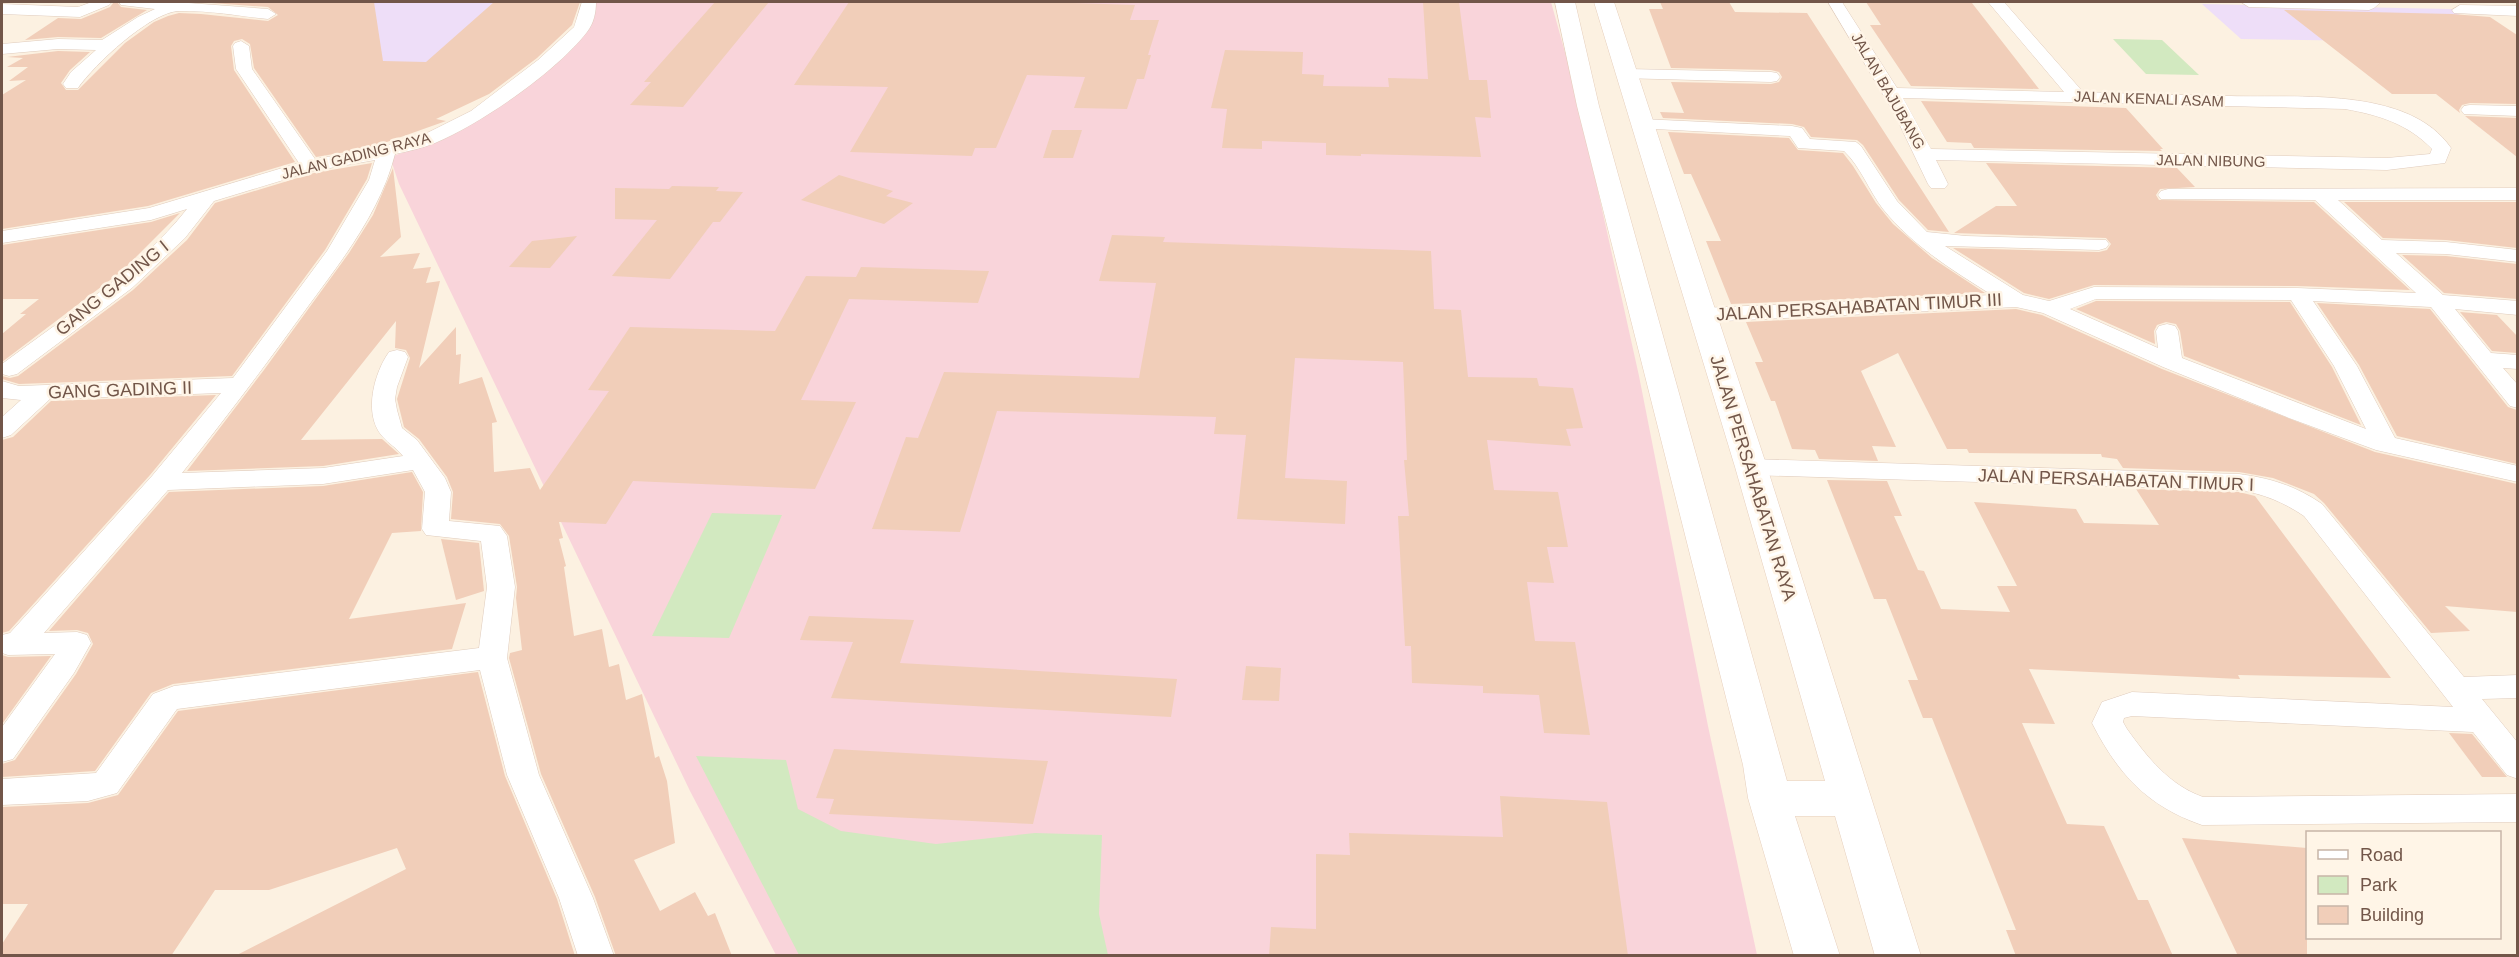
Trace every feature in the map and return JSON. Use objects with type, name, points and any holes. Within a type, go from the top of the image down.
[{"type":"street","points":[[2,9],[80,12],[104,2]]},
{"type":"street","points":[[126,2],[180,3],[268,14]]},
{"type":"street","name":"JALAN GADING RAYA","points":[[2,237],[151,214],[310,166],[387,151],[428,140],[477,115],[544,64],[578,33],[586,19],[589,2]]},
{"type":"street","points":[[1565,2],[1591,117],[1770,798],[1816,956]]},
{"type":"street","name":"JALAN PERSAHABATAN RAYA","points":[[1604,2],[1751,467],[1899,956]]},
{"type":"street","name":"JALAN BAJUBANG","points":[[1835,2],[1892,93],[1925,154],[1938,184]]},
{"type":"street","points":[[1996,2],[2077,96]]},
{"type":"street","points":[[2249,2],[2369,5],[2373,2]]},
{"type":"street","points":[[2,49],[58,44],[105,45],[144,20],[180,3]]},
{"type":"street","points":[[2460,10],[2517,11]]},
{"type":"street","points":[[72,84],[77,76],[108,48],[109,46],[105,45]]},
{"type":"street","points":[[241,46],[244,69],[310,166]]},
{"type":"street","points":[[1626,74],[1772,77]]},
{"type":"street","name":"JALAN KENALI ASAM","points":[[1892,93],[2345,104],[2393,113],[2404,118]]},
{"type":"street","points":[[2470,110],[2517,111]]},
{"type":"street","name":"JALAN NIBUNG","points":[[1925,154],[2376,164],[2438,159],[2442,148],[2432,137],[2404,118]]},
{"type":"street","points":[[1641,124],[1792,131],[1796,132],[1805,144],[1849,146],[1854,150],[1890,206],[1921,238],[1956,264],[2016,300],[2050,308],[2171,362],[2298,413],[2385,444],[2517,474]]},
{"type":"street","points":[[9,644],[160,482],[240,385],[336,253],[379,180],[387,151]]},
{"type":"street","points":[[2168,195],[2517,194]]},
{"type":"street","points":[[2321,195],[2437,301],[2517,401]]},
{"type":"street","name":"GANG GADING I","points":[[3,377],[124,283],[177,234],[206,199]]},
{"type":"street","points":[[1921,238],[1966,242],[2099,244]]},
{"type":"street","points":[[2378,246],[2446,248],[2517,256]]},
{"type":"street","points":[[2050,308],[2094,293],[2297,294],[2437,301],[2517,308]]},
{"type":"street","points":[[2297,294],[2330,339],[2366,399],[2385,444]]},
{"type":"street","name":"JALAN PERSAHABATAN TIMUR III","points":[[1702,315],[2016,300]]},
{"type":"street","points":[[2168,331],[2171,362]]},
{"type":"street","points":[[397,357],[385,387],[383,399],[385,410],[391,431],[408,446],[432,478],[438,492],[435,529],[491,532],[494,536],[501,587],[492,658],[523,775],[576,898],[596,956]]},
{"type":"street","points":[[2484,359],[2517,362]]},
{"type":"street","name":"GANG GADING II","points":[[3,377],[3,391],[18,393],[240,385]]},
{"type":"street","points":[[2,430],[44,392]]},
{"type":"street","points":[[160,482],[307,477],[365,471],[419,461]]},
{"type":"street","name":"JALAN PERSAHABATAN TIMUR I","points":[[1751,467],[2239,482],[2269,486],[2291,494],[2313,510],[2517,766]]},
{"type":"street","points":[[2,750],[64,665],[77,643],[9,644]]},
{"type":"street","points":[[2,792],[88,788],[106,784],[165,702],[174,698],[382,670],[492,658]]},
{"type":"street","points":[[2457,689],[2517,686]]},
{"type":"street","points":[[2481,720],[2132,704],[2113,710],[2107,723],[2121,746],[2165,795],[2182,805],[2202,811],[2517,808]]},
{"type":"street","points":[[1770,798],[1851,799]]},
{"type":"shaded area","points":[[329,2],[513,2],[423,101],[313,12]]},
{"type":"shaded area","points":[[592,2],[1551,2],[1576,92],[1639,376],[1708,726],[1757,955],[776,955],[690,791],[399,184],[390,157],[426,145],[547,67]]},
{"type":"shaded area","points":[[2202,4],[2451,9],[2517,55],[2517,77],[2470,76],[2441,42],[2241,39]]},
{"type":"green space","points":[[2113,39],[2162,40],[2199,75],[2146,74]]},
{"type":"green space","points":[[712,513],[782,515],[729,638],[652,636]]},
{"type":"green space","points":[[696,756],[786,760],[798,809],[841,831],[936,844],[1035,833],[1102,835],[1099,914],[1108,955],[799,955]]},
{"type":"building","points":[[114,2],[121,7],[147,10],[101,38],[58,37],[25,40],[58,18],[81,19],[110,7]]},
{"type":"building","points":[[198,2],[374,2],[383,61],[426,62],[494,2],[580,2],[572,25],[537,58],[489,94],[436,119],[446,121],[370,148],[316,157],[254,68],[250,44],[242,39],[234,41],[231,46],[234,70],[295,162],[148,206],[2,229],[2,95],[26,80],[9,81],[28,67],[7,67],[23,58],[7,57],[58,51],[90,52],[70,70],[61,83],[66,90],[78,90],[125,43],[154,22],[168,16],[179,13],[201,14],[268,21],[278,15],[268,7]]},
{"type":"building","points":[[715,2],[769,2],[683,107],[630,105],[651,82],[644,82]]},
{"type":"building","points":[[849,2],[1074,2],[1135,5],[1130,20],[1159,20],[1148,55],[1151,55],[1144,79],[1137,79],[1127,109],[1074,108],[1085,77],[1027,75],[996,148],[975,148],[972,156],[850,152],[888,87],[794,85]]},
{"type":"building","points":[[1423,2],[1459,2],[1469,80],[1487,80],[1491,118],[1475,117],[1481,157],[1326,155],[1326,143],[1262,141],[1262,149],[1222,148],[1227,109],[1211,108],[1225,50],[1303,52],[1302,74],[1324,75],[1323,86],[1389,87],[1388,78],[1428,79]]},
{"type":"building","points":[[1660,2],[1729,2],[1735,12],[1807,13],[1949,232],[1928,230],[1899,200],[1863,145],[1857,140],[1811,137],[1804,127],[1792,124],[1663,118],[1660,112],[1684,113],[1671,82],[1771,84],[1779,82],[1782,77],[1779,72],[1771,70],[1671,68],[1649,9],[1663,9]]},
{"type":"building","points":[[1866,2],[1972,3],[2039,89],[1911,86],[1870,25],[1881,25]]},
{"type":"building","points":[[2284,10],[2490,17],[2517,35],[2517,104],[2470,103],[2462,105],[2460,113],[2436,94],[2392,94]]},
{"type":"building","points":[[1921,101],[2126,108],[2163,149],[2160,149],[2162,151],[1974,148],[1971,143],[1947,142]]},
{"type":"building","points":[[2465,116],[2517,118],[2517,157]]},
{"type":"building","points":[[1052,130],[1082,130],[1073,158],[1043,158]]},
{"type":"building","points":[[1668,132],[1789,138],[1798,150],[1843,153],[1876,203],[1893,224],[1932,258],[1985,293],[1731,304],[1706,241],[1721,241],[1691,174],[1684,174]]},
{"type":"building","points":[[372,163],[367,179],[325,250],[232,376],[19,384],[2,379],[2,376],[10,378],[18,376],[133,290],[187,240],[215,203],[314,173]]},
{"type":"building","points":[[1986,163],[2177,168],[2195,187],[2160,189],[2156,195],[2159,200],[2314,202],[2410,290],[2297,286],[2094,285],[2049,299],[2024,293],[1953,248],[2099,252],[2107,250],[2111,244],[2106,238],[1954,233],[1996,206],[2017,206]]},
{"type":"building","points":[[393,168],[401,237],[380,257],[420,253],[413,269],[431,267],[426,283],[440,281],[419,368],[456,327],[456,355],[461,354],[459,384],[482,377],[497,422],[492,423],[494,472],[530,468],[540,490],[609,391],[588,390],[630,327],[775,331],[806,276],[856,277],[861,267],[989,271],[978,303],[849,299],[801,400],[856,402],[815,489],[633,481],[606,524],[559,522],[563,538],[559,539],[566,566],[564,567],[574,636],[602,629],[609,667],[619,664],[626,700],[642,694],[655,758],[659,756],[667,781],[675,843],[634,860],[660,911],[695,892],[708,916],[715,913],[732,956],[616,956],[595,897],[541,774],[509,658],[510,653],[522,650],[516,598],[517,587],[509,536],[500,524],[451,519],[453,492],[447,477],[419,439],[404,427],[397,399],[410,358],[406,350],[395,348],[396,321],[301,440],[382,439],[399,454],[323,466],[187,471],[349,253],[373,215]]},
{"type":"building","points":[[839,175],[893,191],[886,196],[913,203],[884,224],[801,200]]},
{"type":"building","points":[[672,186],[719,187],[716,191],[743,192],[720,222],[713,222],[670,279],[612,276],[657,220],[615,219],[615,188],[669,189]]},
{"type":"building","points":[[2344,202],[2517,202],[2517,248],[2446,240],[2383,238]]},
{"type":"building","points":[[180,213],[122,271],[2,362],[2,334],[26,314],[20,314],[39,299],[2,299],[2,245],[151,222]]},
{"type":"building","points":[[1112,235],[1165,237],[1163,242],[1431,251],[1434,309],[1461,310],[1468,377],[1537,378],[1539,386],[1573,388],[1583,428],[1566,429],[1571,446],[1487,440],[1494,490],[1558,492],[1568,547],[1547,547],[1554,583],[1527,582],[1535,641],[1575,642],[1590,735],[1544,733],[1539,695],[1483,693],[1483,686],[1412,683],[1411,646],[1405,646],[1398,516],[1409,516],[1404,460],[1407,460],[1403,362],[1295,358],[1285,478],[1347,481],[1345,524],[1237,519],[1246,435],[1214,434],[1216,417],[997,411],[960,532],[872,529],[906,437],[918,438],[944,372],[1139,378],[1156,283],[1099,281]]},
{"type":"building","points":[[577,236],[550,268],[509,267],[532,241]]},
{"type":"building","points":[[2402,255],[2446,256],[2517,264],[2517,299],[2444,293]]},
{"type":"building","points":[[2096,301],[2290,302],[2332,367],[2361,425],[2184,356],[2180,331],[2176,324],[2166,322],[2157,325],[2154,331],[2155,344],[2076,309]]},
{"type":"building","points":[[2317,303],[2430,309],[2508,407],[2517,410],[2517,464],[2397,436],[2359,365]]},
{"type":"building","points":[[2016,309],[2042,315],[2162,369],[2375,452],[2517,484],[2517,612],[2445,606],[2470,631],[2431,633],[2324,503],[2314,494],[2273,478],[2239,472],[2123,468],[2117,459],[2102,457],[2101,454],[1969,453],[1967,449],[1947,449],[1898,353],[1861,371],[1896,447],[1872,446],[1878,461],[1819,459],[1815,450],[1792,449],[1775,401],[1771,401],[1755,362],[1763,362],[1746,322]]},
{"type":"building","points":[[2460,312],[2497,315],[2517,336],[2517,353],[2492,351]]},
{"type":"building","points":[[216,395],[150,475],[9,631],[2,633],[2,440],[13,437],[51,401]]},
{"type":"building","points":[[412,472],[423,492],[421,531],[392,533],[349,619],[466,603],[452,649],[173,684],[151,693],[95,771],[2,777],[2,764],[15,760],[76,674],[93,644],[88,633],[77,630],[49,631],[169,492],[323,486]]},
{"type":"building","points":[[1827,480],[1887,481],[1902,516],[1894,516],[1918,570],[1924,571],[1941,609],[2010,612],[1997,586],[2017,586],[1974,502],[2076,509],[2084,523],[2159,525],[2136,489],[2239,492],[2255,496],[2391,678],[2238,675],[2240,679],[2029,669],[2055,724],[2022,723],[2067,824],[2104,826],[2138,900],[2148,900],[2173,956],[2016,956],[2006,930],[2016,930],[1932,718],[1923,718],[1908,680],[1918,680],[1886,599],[1874,599]]},
{"type":"building","points":[[441,539],[479,543],[484,591],[456,600]]},
{"type":"building","points":[[809,616],[914,620],[900,663],[1177,679],[1171,717],[831,698],[853,642],[800,640]]},
{"type":"building","points":[[2,655],[8,657],[51,656],[2,724]]},
{"type":"building","points":[[1246,666],[1281,668],[1279,701],[1242,700]]},
{"type":"building","points":[[478,672],[505,776],[557,899],[575,956],[235,956],[406,869],[397,848],[269,890],[215,890],[171,956],[2,956],[2,944],[28,904],[2,904],[2,807],[88,803],[118,795],[178,711]]},
{"type":"building","points":[[2449,733],[2472,734],[2507,777],[2482,777]]},
{"type":"building","points":[[834,749],[1048,761],[1033,824],[829,814],[834,799],[816,798]]},
{"type":"building","points":[[1500,796],[1607,802],[1628,956],[1269,956],[1271,927],[1316,929],[1316,854],[1350,855],[1349,833],[1503,837]]},
{"type":"building","points":[[2182,838],[2306,848],[2307,956],[2238,956]]}]
